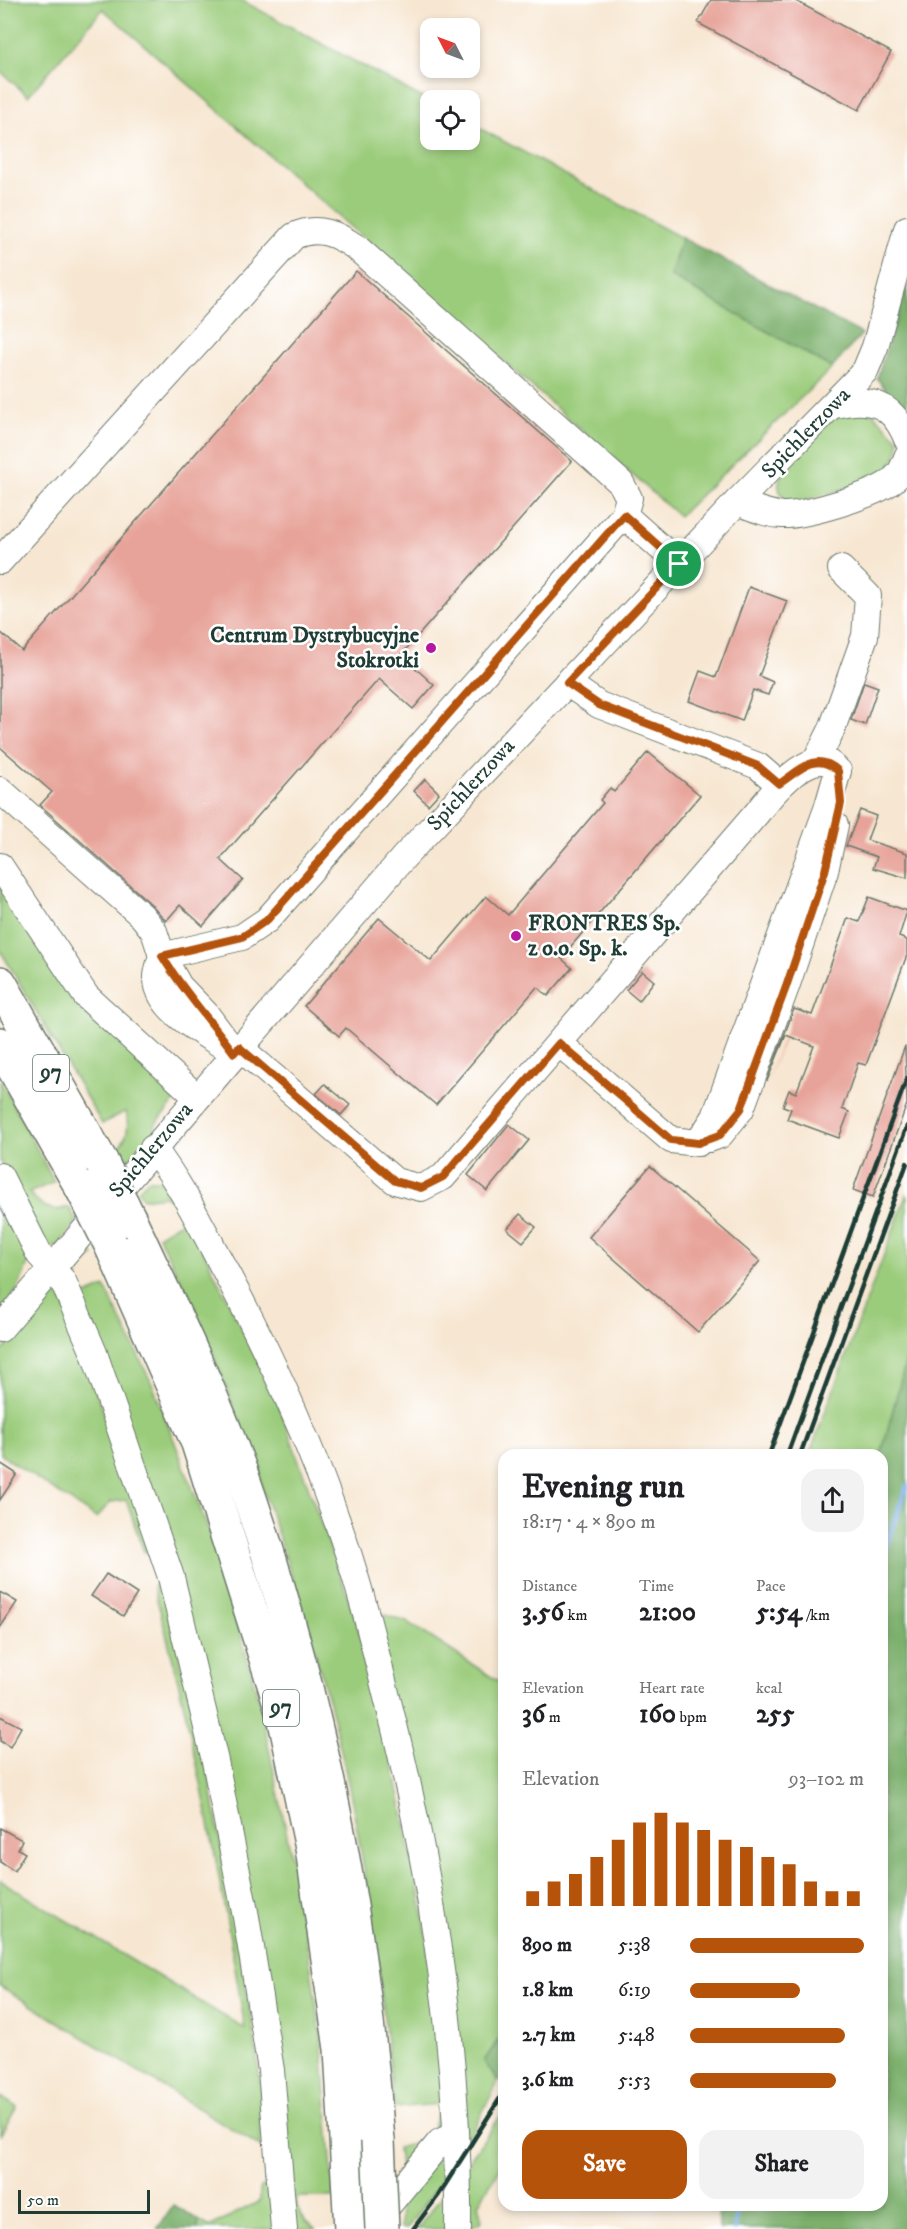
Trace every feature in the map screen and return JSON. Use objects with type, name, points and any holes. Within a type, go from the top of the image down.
[{"type":"main road","name":"97","points":[[0,983],[121,1232],[187,1341],[238,1466],[281,1600],[317,1731],[352,1907],[371,2052],[382,2229]]},
{"type":"main road","name":"97","points":[[0,1044],[92,1175]]},
{"type":"main road","name":"97","points":[[121,1232],[198,1443],[284,1716],[312,1848],[341,2049],[351,2229]]},
{"type":"street","name":"Spichlerzowa","points":[[0,1329],[403,858],[737,502],[835,405],[865,371],[875,347],[907,229]]},
{"type":"street","points":[[0,561],[294,236],[317,230],[330,233],[357,248],[621,483],[629,498],[624,515],[267,920],[242,937],[162,956]]},
{"type":"street","points":[[835,405],[858,401],[878,404],[893,413],[907,439]]},
{"type":"street","points":[[737,502],[778,516],[801,515],[880,488],[893,480],[904,468],[907,457]]},
{"type":"street","points":[[624,515],[679,564]]},
{"type":"street","points":[[559,1043],[671,1140],[698,1143],[715,1117],[827,809],[827,766],[832,729],[865,636],[868,596],[841,569]]},
{"type":"street","points":[[567,683],[599,705],[758,766],[779,784]]},
{"type":"street","points":[[0,790],[142,916],[154,931],[162,956],[179,986],[237,1050],[395,1181],[421,1188],[443,1177],[750,822],[779,784],[827,766]]},
{"type":"street","points":[[0,866],[86,996],[197,1097]]},
{"type":"street","points":[[153,1148],[174,1176],[259,1334],[298,1420],[343,1538],[375,1648],[408,1785],[432,1907],[456,2135],[458,2229]]},
{"type":"street","points":[[0,1176],[39,1254],[63,1281],[89,1343],[130,1455],[171,1578],[215,1761],[246,1917],[271,2070],[284,2229]]},
{"type":"street","points":[[368,2229],[440,2142],[456,2135]]},
{"type":"green space","points":[[0,0],[241,0],[420,97],[420,150],[480,150],[480,128],[682,238],[670,276],[832,368],[679,516],[103,9],[28,96],[0,71]]},
{"type":"green space","points":[[682,238],[862,334],[832,368],[670,276]]},
{"type":"green space","points":[[907,285],[907,419],[877,378]]},
{"type":"green space","points":[[870,410],[899,440],[898,453],[883,476],[793,505],[784,498],[778,485],[784,469],[833,417]]},
{"type":"green space","points":[[0,885],[179,1096],[155,1125],[156,1130],[125,1164],[115,1153],[127,1134],[126,1111],[102,1124],[0,950]]},
{"type":"green space","points":[[0,1079],[54,1182],[29,1193],[47,1208],[57,1210],[69,1207],[77,1222],[58,1246],[48,1248],[0,1161]]},
{"type":"green space","points":[[148,1180],[160,1180],[177,1204],[165,1196],[143,1199],[138,1190]]},
{"type":"green space","points":[[0,1190],[29,1261],[18,1289],[0,1311]]},
{"type":"green space","points":[[907,1193],[907,1357],[883,1449],[811,1449]]},
{"type":"green space","points":[[187,1218],[277,1400],[355,1617],[390,1749],[425,1923],[447,2124],[401,2179],[398,2148],[415,2142],[427,2134],[435,2122],[439,2104],[394,2108],[381,1989],[364,1871],[342,1755],[323,1682],[279,1538],[231,1400],[190,1300],[158,1236]]},
{"type":"green space","points":[[90,1248],[94,1256],[83,1264],[77,1278],[81,1297],[105,1287],[153,1386],[219,1557],[260,1705],[300,1898],[321,2035],[334,2197],[297,2197],[297,2207],[301,2215],[315,2229],[290,2229],[216,1747],[66,1273]]},
{"type":"green space","points":[[52,1292],[61,1295],[153,1549],[144,1552],[126,1500],[111,1502],[96,1518],[0,1454],[0,1354]]},
{"type":"green space","points":[[907,1357],[907,2229],[719,2229],[718,2211],[888,2211],[888,1449],[883,1449]]},
{"type":"green space","points":[[153,1585],[162,1587],[208,1770],[254,2034],[261,2088],[261,2147],[0,1986],[0,1880],[245,2029],[194,1750]]},
{"type":"green space","points":[[373,1611],[407,1622],[498,1681],[498,2041],[484,2061],[498,2082],[467,2142]]},
{"type":"green space","points":[[498,2041],[498,2082],[484,2061]]},
{"type":"green space","points":[[0,2097],[17,2107],[0,2135]]},
{"type":"green space","points":[[498,2119],[498,2172],[478,2204],[482,2221],[467,2229],[465,2166]]},
{"type":"green space","points":[[442,2160],[448,2163],[449,2169],[407,2229],[401,2229],[400,2201],[429,2162]]},
{"type":"green space","points":[[271,2185],[278,2229],[197,2229],[200,2221],[209,2227],[260,2201],[260,2187]]},
{"type":"green space","points":[[448,2188],[449,2229],[417,2229]]},
{"type":"green space","points":[[174,2205],[200,2221],[197,2229],[157,2229]]},
{"type":"building","points":[[711,0],[794,0],[891,52],[859,110],[698,23]]},
{"type":"building","points":[[356,271],[572,461],[401,655],[434,685],[413,709],[379,679],[220,859],[243,880],[203,926],[180,905],[166,921],[152,905],[40,805],[52,792],[0,747],[0,632],[22,651]]},
{"type":"building","points":[[749,587],[787,601],[759,676],[773,682],[768,695],[753,690],[742,721],[689,701],[700,671],[716,677]]},
{"type":"building","points":[[864,682],[878,687],[865,725],[851,720]]},
{"type":"building","name":"FRONTRES Sp. z o.o. Sp. k.","points":[[648,752],[700,795],[561,958],[572,968],[548,996],[537,987],[436,1105],[346,1028],[339,1036],[304,1006],[379,918],[431,961],[486,896],[508,915],[603,803],[600,800],[610,788],[614,792]]},
{"type":"building","points":[[425,779],[439,793],[428,805],[414,791]]},
{"type":"building","points":[[860,810],[876,816],[867,840],[907,853],[907,878],[873,868],[877,857],[846,846]]},
{"type":"building","points":[[869,897],[907,911],[899,937],[907,940],[907,955],[866,1065],[858,1063],[842,1109],[849,1112],[839,1138],[787,1119],[791,1109],[783,1106],[789,1090],[796,1093],[814,1046],[786,1035],[767,1081],[794,1009],[812,1015],[848,918],[859,922]]},
{"type":"building","points":[[642,971],[654,981],[639,1001],[626,990]]},
{"type":"building","points":[[905,1046],[907,1104],[873,1197],[853,1190]]},
{"type":"building","points":[[325,1084],[350,1105],[341,1115],[316,1094]]},
{"type":"building","points":[[509,1124],[529,1140],[487,1191],[468,1175]]},
{"type":"building","points":[[650,1166],[760,1261],[698,1332],[589,1237]]},
{"type":"building","points":[[520,1214],[536,1227],[523,1242],[507,1229]]},
{"type":"building","points":[[0,1463],[17,1474],[0,1500]]},
{"type":"building","points":[[106,1574],[137,1594],[123,1616],[91,1596]]},
{"type":"building","points":[[0,1592],[17,1602],[0,1628]]},
{"type":"building","points":[[0,1716],[21,1727],[10,1747],[0,1741]]},
{"type":"building","points":[[0,1828],[22,1840],[18,1849],[25,1853],[14,1871],[0,1862]]},
{"type":"waterway","points":[[888,1540],[907,1486]]},
{"type":"waterway","points":[[735,2229],[736,2211]]},
{"type":"railway","points":[[771,1449],[907,1078]]},
{"type":"railway","points":[[789,1449],[907,1126]]},
{"type":"railway","points":[[802,1449],[907,1163]]},
{"type":"railway","points":[[413,2229],[438,2196],[498,2101]]},
{"type":"place","name":"Centrum Dystrybucyjne Stokrotki","points":[[431,648]]},
{"type":"place","name":"FRONTRES Sp. z o.o. Sp. k.","points":[[516,936]]},
{"type":"route","points":[[624,515],[679,564],[567,683],[599,705],[758,766],[779,784],[816,760],[828,762],[838,771],[841,803],[825,871],[786,987],[741,1109],[720,1135],[698,1143],[671,1140],[559,1043],[443,1177],[421,1188],[395,1181],[239,1047],[234,1053],[206,1014],[179,986],[162,956],[242,937],[255,931],[267,920],[624,515]]}]
